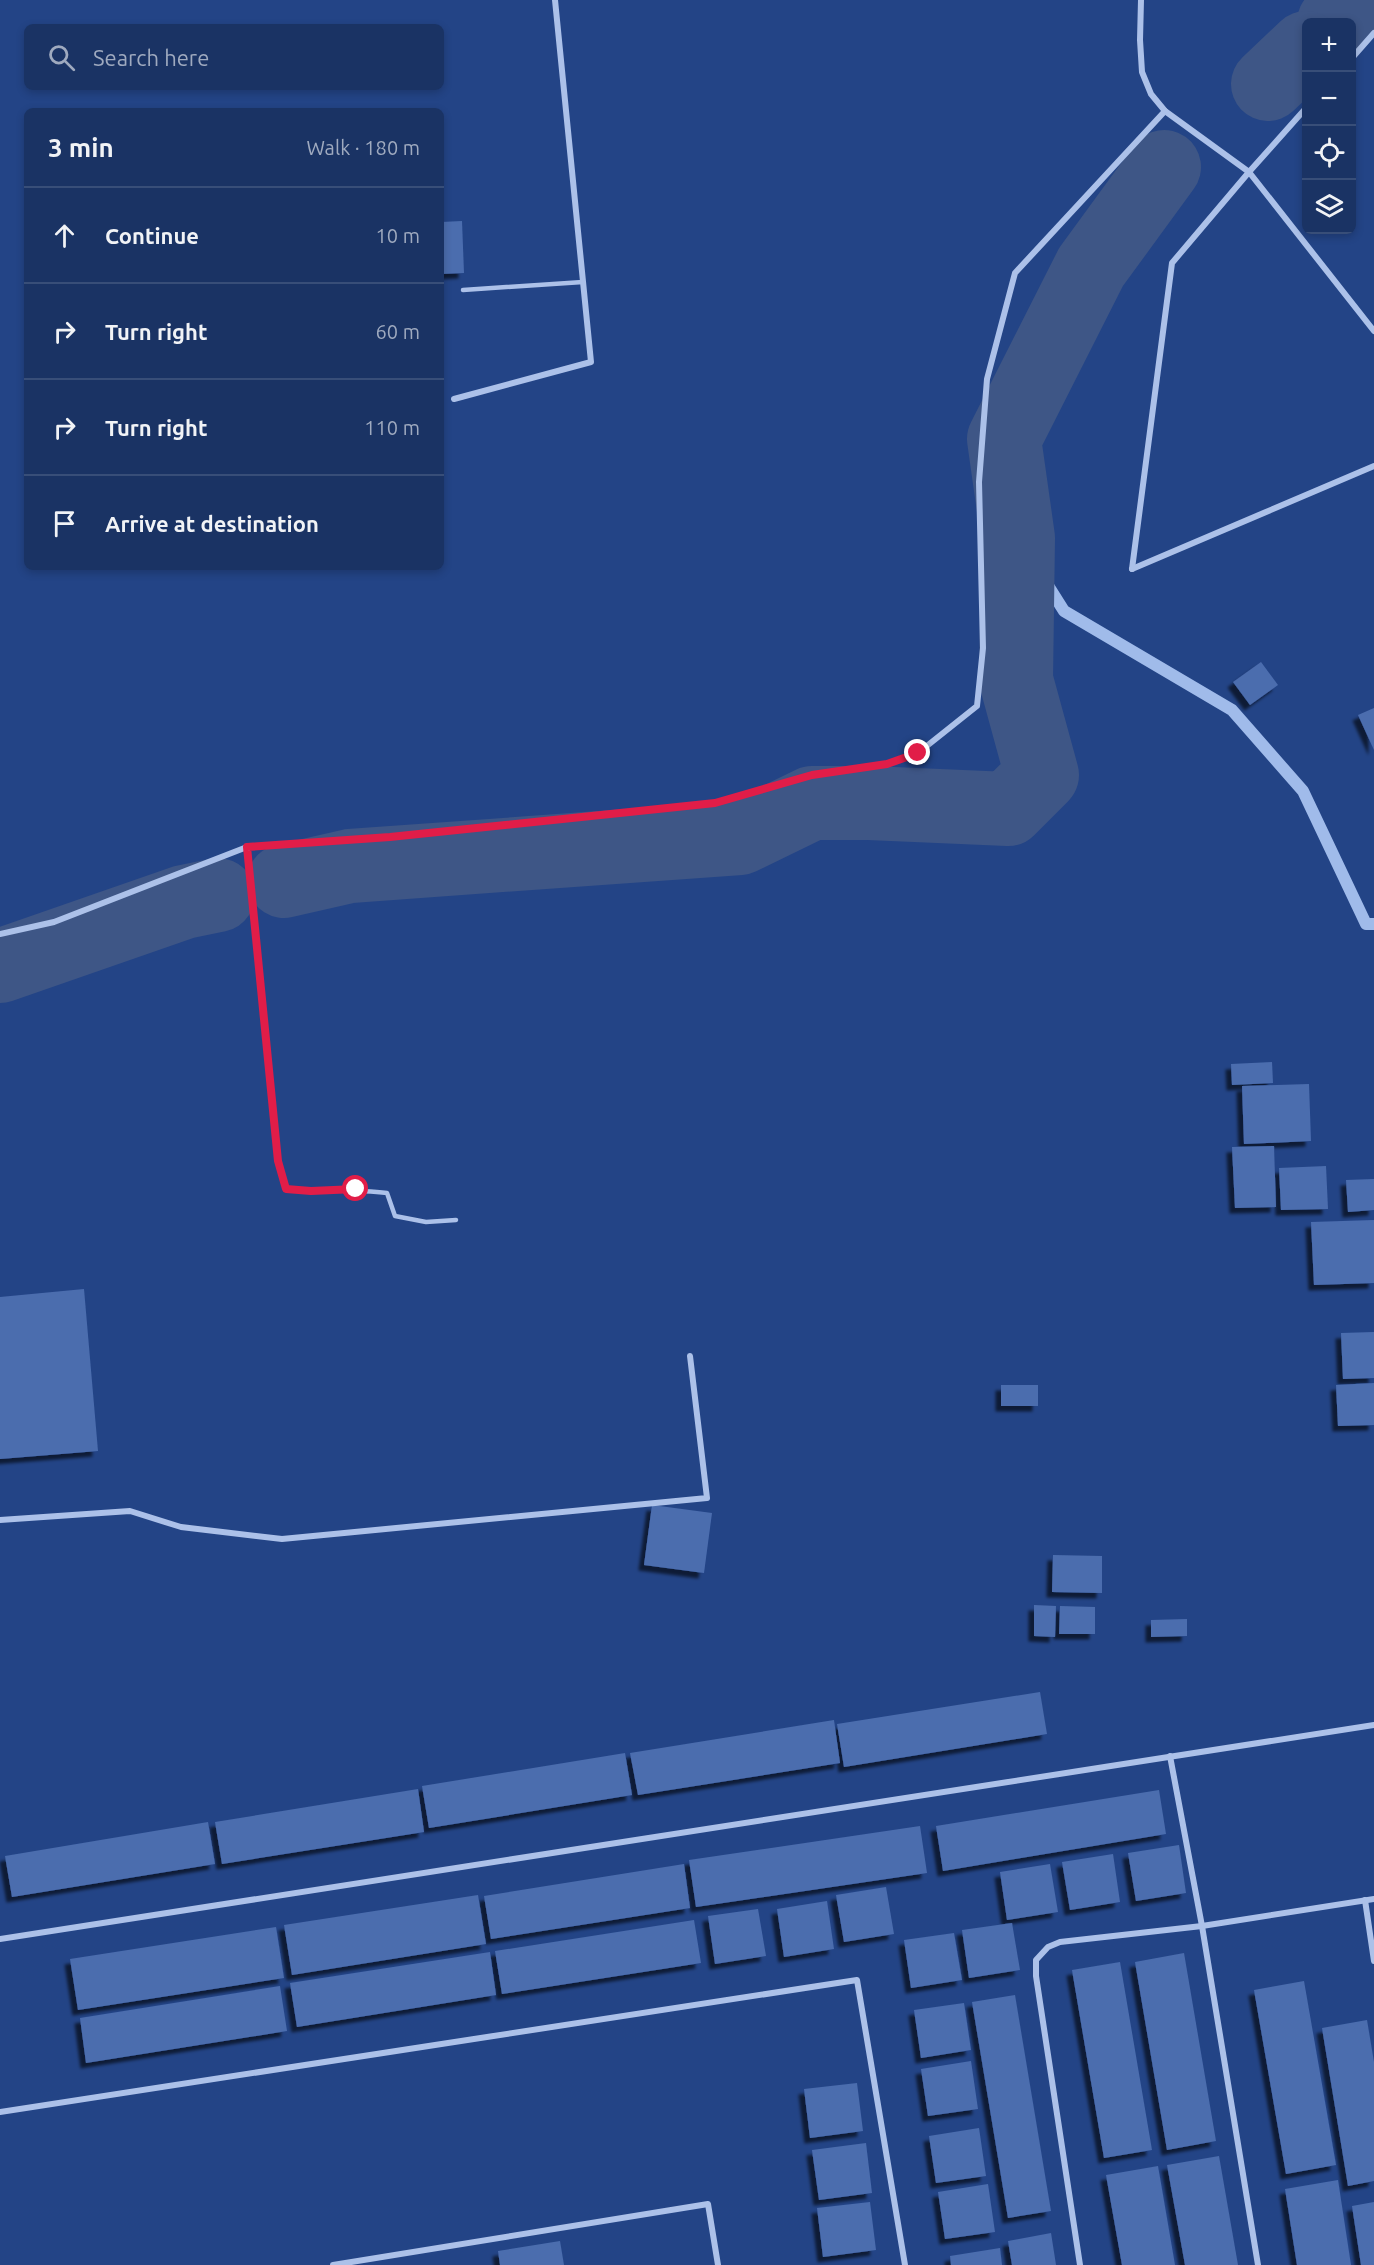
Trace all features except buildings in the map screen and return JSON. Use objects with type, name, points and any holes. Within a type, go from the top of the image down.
[{"type":"street","points":[[454,399],[591,362],[555,0]]},
{"type":"street","points":[[1141,0],[1142,72],[1151,94],[1165,111],[1249,172],[1374,331]]},
{"type":"street","points":[[1356,53],[1374,33]]},
{"type":"street","points":[[0,934],[54,922],[247,847],[390,837],[715,803],[812,775],[887,764],[918,753],[977,706],[983,648],[979,482],[987,379],[1015,273],[1165,111]]},
{"type":"street","points":[[1302,112],[1172,263],[1132,569],[1374,466]]},
{"type":"street","points":[[0,1520],[130,1511],[181,1527],[282,1539],[707,1498],[690,1356]]},
{"type":"street","points":[[0,1939],[1374,1725]]},
{"type":"street","points":[[1170,1756],[1202,1926],[1258,2265]]},
{"type":"street","points":[[1080,2265],[1036,1976],[1036,1960],[1048,1947],[1060,1942],[1202,1926],[1374,1899]]},
{"type":"street","points":[[1365,1900],[1374,1961]]},
{"type":"street","points":[[0,2112],[857,1980],[904,2265]]},
{"type":"street","points":[[333,2265],[708,2204],[718,2265]]},
{"type":"lane","points":[[463,290],[583,282]]},
{"type":"lane","points":[[247,847],[278,1161],[286,1189],[311,1191],[356,1189],[387,1193],[395,1216],[426,1222],[456,1220]]},
{"type":"waterway","points":[[1338,18],[1358,0]]},
{"type":"waterway","points":[[1268,84],[1302,52]]},
{"type":"waterway","points":[[284,881],[350,866],[740,838],[812,803],[1008,809],[1042,775],[1016,680],[1018,538],[1004,439],[1091,267],[1164,167]]},
{"type":"waterway","points":[[1018,538],[1064,611],[1232,710],[1303,791],[1366,924],[1374,924]]},
{"type":"waterway","points":[[0,966],[184,902],[218,895]]},
{"type":"route","points":[[356,1189],[311,1191],[286,1189],[278,1161],[247,847],[390,837],[715,803],[812,775],[887,764],[918,753]]}]
